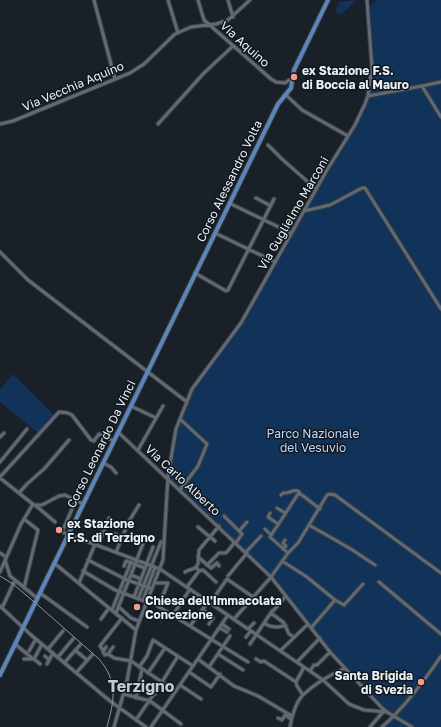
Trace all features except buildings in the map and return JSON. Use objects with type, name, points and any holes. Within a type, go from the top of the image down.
[{"type":"main road","name":"Corso Alessandro Volta","points":[[147,372],[279,101],[291,88],[294,70],[328,0]]},
{"type":"main road","name":"Corso Leonardo Da Vinci","points":[[0,675],[147,372]]},
{"type":"street","points":[[94,0],[115,79]]},
{"type":"street","points":[[168,0],[178,33]]},
{"type":"street","name":"Via Aquino","points":[[198,0],[203,17],[209,24],[273,81],[286,83],[292,78]]},
{"type":"street","points":[[228,0],[233,17]]},
{"type":"street","name":"Via Vecchia Aquino","points":[[0,124],[13,122],[130,73],[144,64],[178,33],[191,27],[224,22],[233,17],[250,0]]},
{"type":"street","name":"Via Guglielmo Marconi","points":[[114,727],[124,694],[136,630],[160,569],[165,550],[168,478],[174,437],[180,419],[192,389],[241,323],[316,189],[355,124],[368,96],[372,67],[367,0]]},
{"type":"street","points":[[158,124],[204,73],[233,46]]},
{"type":"street","points":[[368,96],[441,82]]},
{"type":"street","points":[[422,86],[441,117]]},
{"type":"street","points":[[286,94],[302,110],[348,136]]},
{"type":"street","points":[[268,145],[282,160],[316,189]]},
{"type":"street","points":[[304,211],[330,205],[362,188],[365,188],[441,309]]},
{"type":"street","points":[[256,198],[271,206]]},
{"type":"street","points":[[195,273],[226,291],[228,290],[274,199]]},
{"type":"street","points":[[229,203],[291,233]]},
{"type":"street","points":[[215,233],[275,262]]},
{"type":"street","points":[[0,252],[28,280],[187,402]]},
{"type":"street","points":[[131,406],[156,418]]},
{"type":"street","points":[[138,450],[163,406]]},
{"type":"street","points":[[55,522],[0,477],[59,412],[72,415],[91,440],[94,441],[99,434],[114,441]]},
{"type":"street","points":[[180,419],[207,444],[198,466],[180,490]]},
{"type":"street","points":[[0,462],[27,429]]},
{"type":"street","name":"Via Carlo Alberto","points":[[118,432],[219,526],[271,577],[330,652],[387,712]]},
{"type":"street","points":[[0,437],[4,433]]},
{"type":"street","points":[[19,493],[44,469],[69,440]]},
{"type":"street","points":[[103,463],[111,466],[116,473]]},
{"type":"street","points":[[281,495],[283,493],[290,493],[295,490],[298,491],[320,509]]},
{"type":"street","points":[[271,535],[297,496],[300,494]]},
{"type":"street","points":[[234,620],[271,577],[288,553],[298,543],[330,494],[335,495],[441,573]]},
{"type":"street","points":[[34,505],[42,505],[62,495],[68,496],[83,504]]},
{"type":"street","points":[[76,500],[62,532],[160,569],[323,680],[350,704],[364,710],[387,712],[412,727]]},
{"type":"street","points":[[0,572],[24,519],[34,505]]},
{"type":"street","points":[[116,552],[129,522],[139,505]]},
{"type":"street","points":[[277,508],[285,513]]},
{"type":"street","points":[[270,513],[268,517],[270,520],[284,525]]},
{"type":"street","name":"Via Carlo Alberto","points":[[224,516],[239,531]]},
{"type":"street","points":[[79,583],[88,560],[109,518]]},
{"type":"street","points":[[24,519],[38,530],[24,588]]},
{"type":"street","points":[[207,565],[210,560],[220,552],[226,553],[242,534],[239,531],[248,522]]},
{"type":"street","points":[[309,525],[352,549],[375,565]]},
{"type":"street","points":[[198,526],[215,541]]},
{"type":"street","points":[[185,572],[193,569],[199,563],[198,557],[200,550],[219,526]]},
{"type":"street","points":[[265,529],[271,535],[270,537],[288,553]]},
{"type":"street","points":[[115,534],[137,543]]},
{"type":"street","points":[[116,613],[146,536]]},
{"type":"street","points":[[228,576],[261,536]]},
{"type":"street","points":[[283,549],[287,546],[283,542],[285,540]]},
{"type":"street","points":[[138,599],[160,542]]},
{"type":"street","points":[[134,597],[153,547]]},
{"type":"street","points":[[215,551],[214,554],[216,556]]},
{"type":"street","points":[[0,553],[6,559],[10,574],[37,598]]},
{"type":"street","points":[[198,557],[211,568],[217,563],[219,566]]},
{"type":"street","points":[[88,560],[124,579],[152,589]]},
{"type":"street","points":[[124,566],[126,561],[145,568]]},
{"type":"street","points":[[282,561],[307,577],[335,600],[344,605],[363,584]]},
{"type":"street","points":[[101,619],[111,609],[120,592],[131,562]]},
{"type":"street","points":[[54,563],[136,630]]},
{"type":"street","points":[[142,600],[155,567]]},
{"type":"street","points":[[196,567],[199,571]]},
{"type":"street","points":[[199,571],[203,570],[216,582]]},
{"type":"street","points":[[83,571],[120,592],[147,601],[173,615],[248,662]]},
{"type":"street","points":[[173,615],[199,571]]},
{"type":"street","points":[[143,574],[156,579]]},
{"type":"street","points":[[131,575],[141,580]]},
{"type":"street","points":[[215,596],[227,579],[253,597]]},
{"type":"street","points":[[15,580],[1,607],[23,628],[104,696],[146,727]]},
{"type":"street","points":[[379,582],[441,634]]},
{"type":"street","points":[[154,583],[168,583],[167,588],[159,601]]},
{"type":"street","points":[[40,593],[87,627]]},
{"type":"street","points":[[250,644],[272,612],[286,596]]},
{"type":"street","points":[[311,628],[335,600]]},
{"type":"street","points":[[190,626],[208,602]]},
{"type":"street","points":[[118,607],[131,618],[139,621]]},
{"type":"street","points":[[203,609],[212,618],[209,624]]},
{"type":"street","points":[[209,616],[212,612]]},
{"type":"street","points":[[272,612],[284,623],[290,635],[294,637]]},
{"type":"street","points":[[151,727],[228,615]]},
{"type":"street","points":[[100,646],[122,618]]},
{"type":"street","points":[[246,637],[254,623]]},
{"type":"street","points":[[264,623],[279,628],[286,626]]},
{"type":"street","points":[[280,651],[308,624]]},
{"type":"street","points":[[221,626],[228,631]]},
{"type":"street","points":[[48,649],[63,631]]},
{"type":"street","points":[[209,667],[230,636]]},
{"type":"street","points":[[297,662],[320,638]]},
{"type":"street","points":[[29,651],[36,639]]},
{"type":"street","points":[[58,657],[73,639]]},
{"type":"street","points":[[136,698],[140,684],[141,668],[153,640],[193,666]]},
{"type":"street","points":[[95,643],[104,648],[103,654],[106,656],[108,654],[114,658],[131,661],[175,691]]},
{"type":"street","points":[[15,644],[40,664]]},
{"type":"street","points":[[34,659],[42,644]]},
{"type":"street","points":[[64,662],[80,645]]},
{"type":"street","points":[[108,654],[113,647]]},
{"type":"street","points":[[148,673],[165,648]]},
{"type":"street","points":[[75,650],[87,660]]},
{"type":"street","points":[[310,671],[314,665],[318,665],[330,652]]},
{"type":"street","points":[[47,664],[53,653]]},
{"type":"street","points":[[218,654],[243,670]]},
{"type":"street","points":[[76,672],[92,655]]},
{"type":"street","points":[[45,656],[49,660]]},
{"type":"street","points":[[136,720],[150,702],[178,656]]},
{"type":"street","points":[[382,727],[394,716],[423,682],[441,656]]},
{"type":"street","points":[[24,659],[34,659]]},
{"type":"street","points":[[198,659],[236,687],[258,696],[292,718]]},
{"type":"street","points":[[256,659],[261,662],[264,661],[296,682],[303,695]]},
{"type":"street","points":[[296,682],[304,667]]},
{"type":"street","points":[[290,727],[292,718],[303,695],[323,680],[345,668]]},
{"type":"street","points":[[189,672],[211,687],[220,674]]},
{"type":"street","points":[[140,684],[155,694]]},
{"type":"street","points":[[180,685],[201,699]]},
{"type":"street","points":[[124,694],[150,702],[181,724]]},
{"type":"street","points":[[370,727],[382,712]]},
{"type":"street","points":[[278,718],[282,720],[285,715],[292,718]]},
{"type":"shaded area","points":[[159,608],[168,613],[162,624],[152,618]]},
{"type":"green space","points":[[357,0],[341,15],[335,12],[339,4],[337,2]]},
{"type":"green space","name":"Parco Nazionale del Vesuvio","points":[[376,0],[441,0],[441,727],[379,727],[391,716],[333,656],[291,605],[279,586],[168,479],[167,474],[176,426],[180,419],[189,390],[240,321],[297,219],[345,140],[367,95],[371,64],[367,9]]},
{"type":"green space","points":[[13,374],[54,415],[38,433],[0,402],[0,389]]},
{"type":"railway","points":[[0,576],[13,584],[99,659],[110,676],[113,692],[112,708],[107,727]]},
{"type":"place","name":"ex Stazione F.S. di Boccia al Mauro","points":[[294,77]]},
{"type":"place","name":"ex Stazione F.S. di Terzigno","points":[[59,530]]},
{"type":"place","name":"Chiesa dell'Immacolata Concezione","points":[[137,607]]},
{"type":"place","name":"Santa Brigida di Svezia","points":[[421,682]]},
{"type":"district","name":"Terzigno","points":[[141,686]]}]
